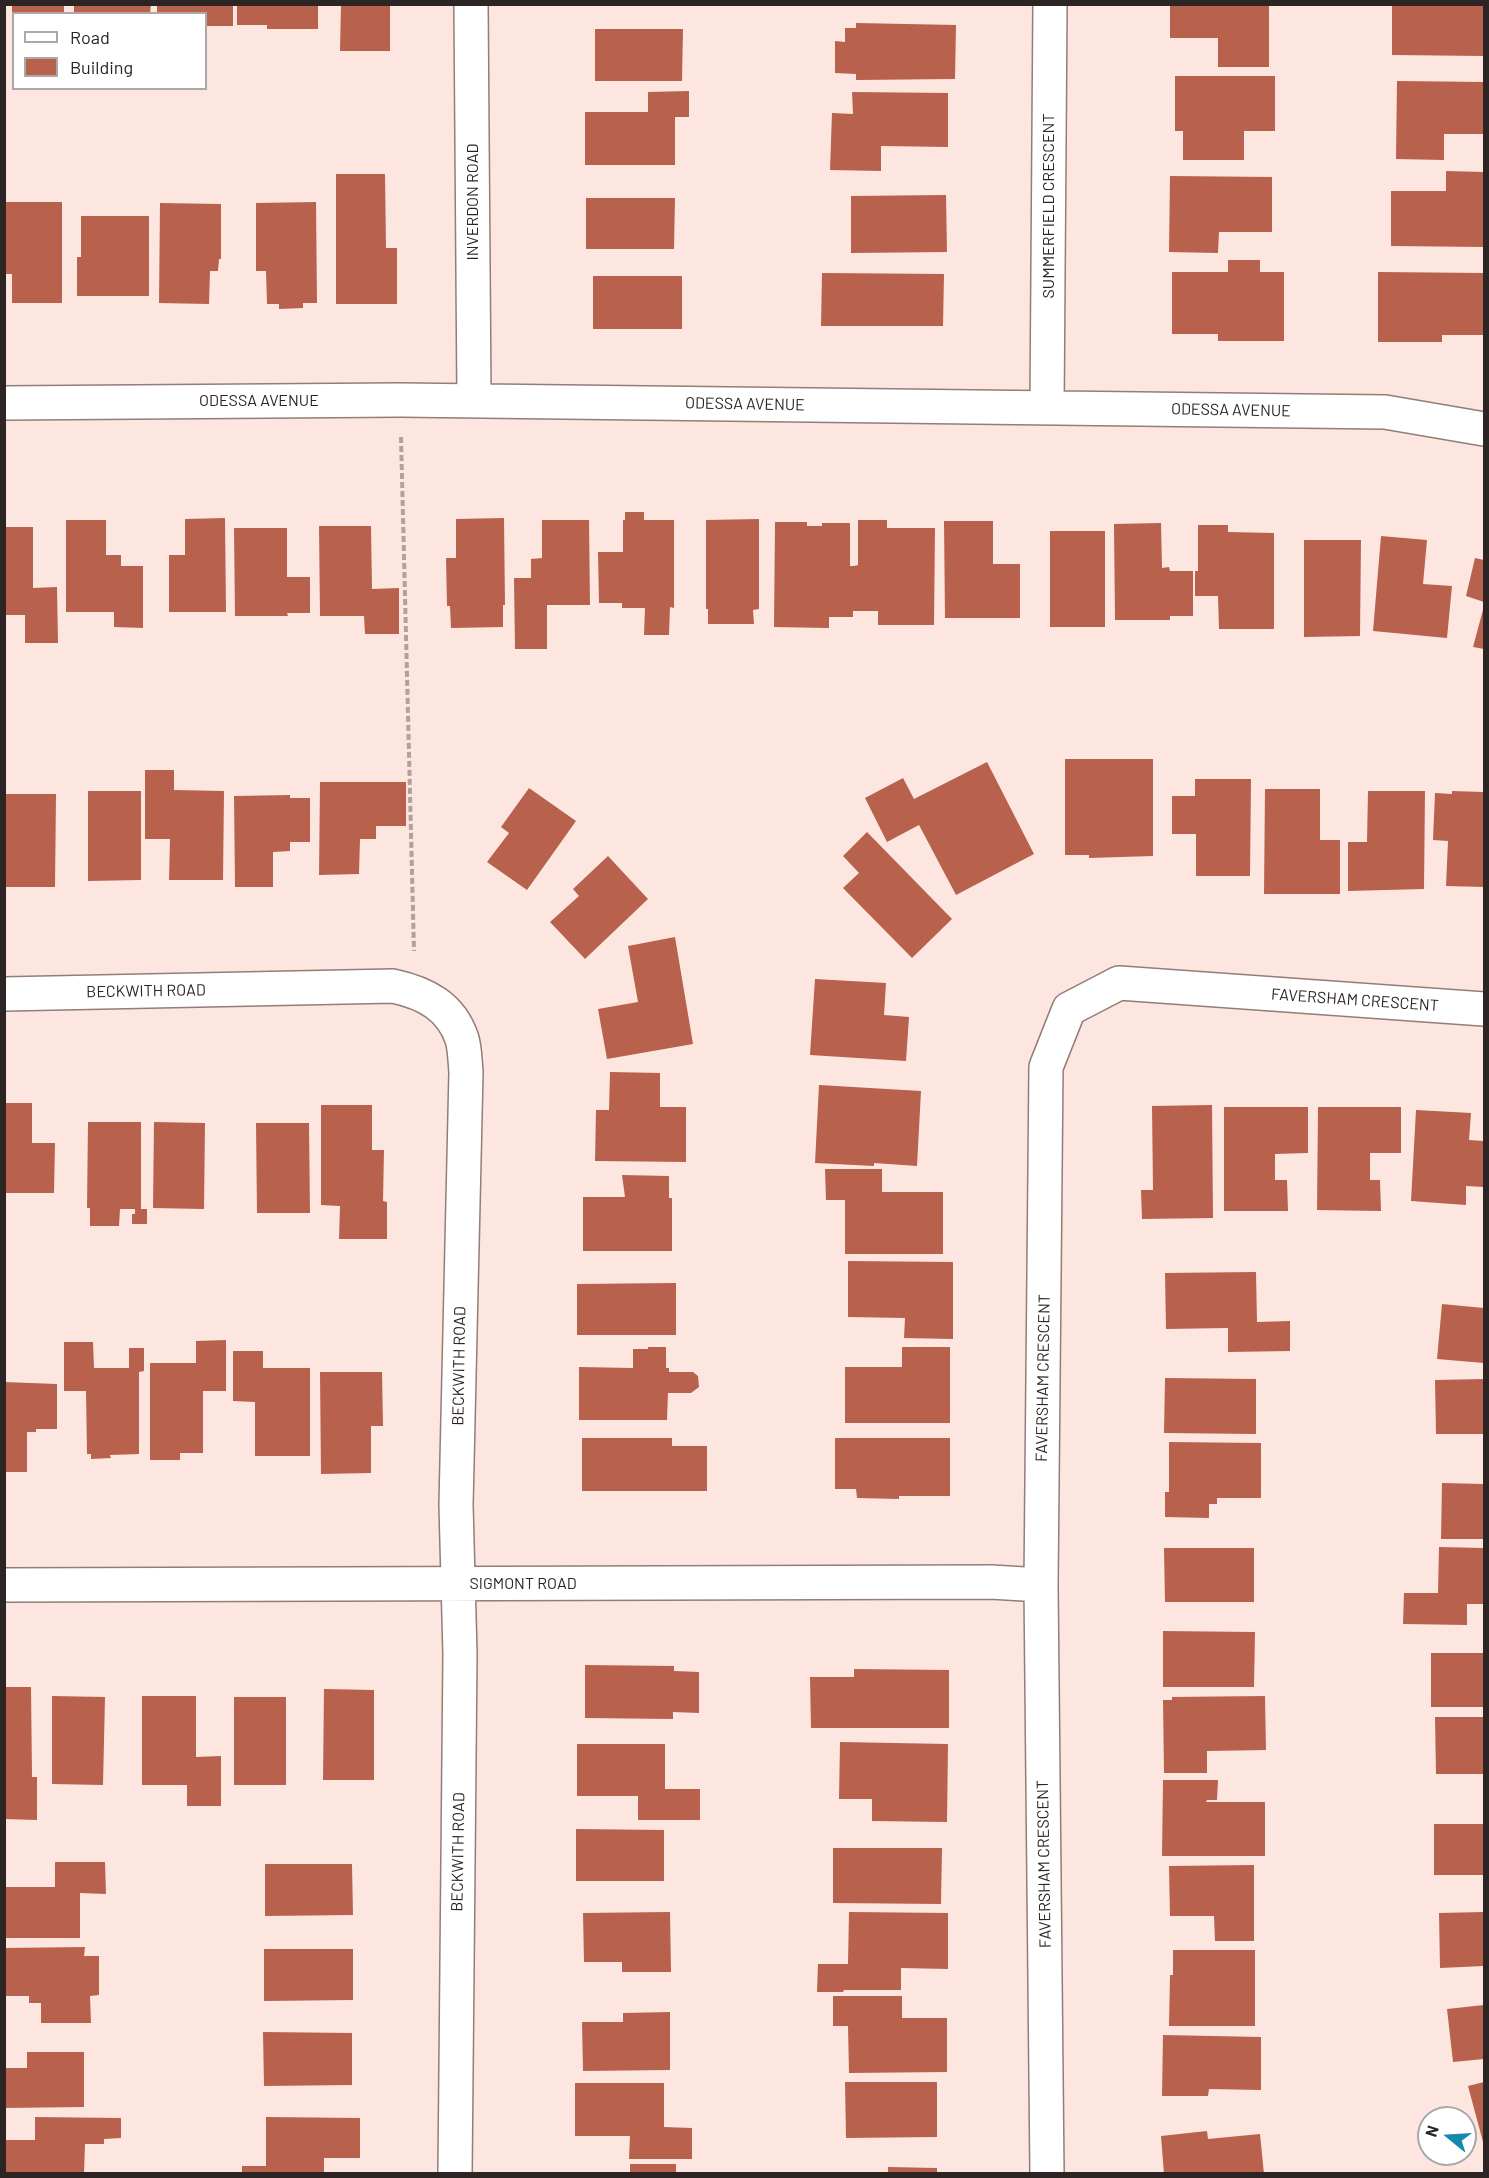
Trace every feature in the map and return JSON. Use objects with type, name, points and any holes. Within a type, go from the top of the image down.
[{"type":"street","name":"INVERDON ROAD","points":[[471,4],[474,400]]},
{"type":"street","name":"SUMMERFIELD CRESCENT","points":[[1047,408],[1050,4]]},
{"type":"street","name":"ODESSA AVENUE","points":[[4,403],[474,400],[1385,412],[1485,429]]},
{"type":"street","name":"FAVERSHAM CRESCENT","points":[[1047,2174],[1041,1585],[1046,1067],[1069,1009],[1119,983],[1485,1009]]},
{"type":"street","name":"BECKWITH ROAD","points":[[4,994],[393,986],[415,991],[432,1001],[451,1016],[463,1041],[466,1072],[456,1505],[460,1654],[455,2174]]},
{"type":"street","name":"SIGMONT ROAD","points":[[4,1586],[991,1582],[1041,1585]]},
{"type":"path","points":[[400,400],[415,991]]},
{"type":"building","points":[[12,4],[64,4],[64,12],[12,12]]},
{"type":"building","points":[[74,4],[151,4],[150,12],[74,12]]},
{"type":"building","points":[[237,4],[318,4],[318,29],[267,29],[267,25],[237,25]]},
{"type":"building","points":[[341,4],[390,4],[390,51],[340,51]]},
{"type":"building","points":[[1170,4],[1269,4],[1269,67],[1218,67],[1218,38],[1170,38]]},
{"type":"building","points":[[1392,4],[1484,4],[1484,56],[1392,55]]},
{"type":"building","points":[[157,5],[233,5],[233,26],[207,26],[207,12],[157,12]]},
{"type":"building","points":[[856,23],[956,25],[955,79],[856,80],[856,74],[835,73],[835,41],[845,42],[845,28],[856,28]]},
{"type":"building","points":[[595,29],[683,29],[682,81],[595,81]]},
{"type":"building","points":[[1175,76],[1275,76],[1275,131],[1244,131],[1244,160],[1183,160],[1183,131],[1175,131]]},
{"type":"building","points":[[1397,81],[1484,82],[1484,134],[1444,134],[1444,160],[1396,159]]},
{"type":"building","points":[[689,91],[689,117],[675,117],[675,165],[585,165],[585,112],[648,112],[648,92]]},
{"type":"building","points":[[852,92],[948,93],[948,147],[881,146],[881,171],[830,170],[832,113],[853,114]]},
{"type":"building","points":[[1446,171],[1484,172],[1484,247],[1391,246],[1391,191],[1446,191]]},
{"type":"building","points":[[336,174],[385,174],[386,248],[397,248],[397,304],[336,304]]},
{"type":"building","points":[[1170,176],[1272,177],[1272,232],[1219,232],[1218,253],[1169,252]]},
{"type":"building","points":[[946,195],[947,252],[851,253],[851,196]]},
{"type":"building","points":[[586,198],[675,198],[674,249],[586,249]]},
{"type":"building","points":[[4,202],[62,202],[62,303],[12,303],[12,274],[4,274]]},
{"type":"building","points":[[316,202],[317,303],[303,303],[303,308],[279,309],[279,304],[267,304],[266,271],[256,271],[256,203]]},
{"type":"building","points":[[160,203],[221,204],[221,259],[219,259],[218,271],[210,271],[209,304],[159,303]]},
{"type":"building","points":[[81,216],[149,216],[149,296],[77,296],[77,257],[81,257]]},
{"type":"building","points":[[1228,260],[1260,260],[1260,272],[1284,272],[1284,341],[1218,341],[1218,334],[1172,334],[1172,272],[1228,272]]},
{"type":"building","points":[[1378,272],[1484,273],[1484,335],[1442,335],[1442,342],[1378,342]]},
{"type":"building","points":[[822,273],[944,274],[943,326],[821,326]]},
{"type":"building","points":[[593,276],[682,276],[682,329],[593,329]]},
{"type":"building","points":[[625,512],[644,512],[644,520],[674,520],[674,608],[670,607],[669,635],[644,635],[645,608],[622,608],[622,603],[599,603],[598,552],[623,552]]},
{"type":"building","points":[[225,518],[226,612],[169,612],[169,555],[185,555],[185,519]]},
{"type":"building","points":[[504,518],[503,627],[451,628],[450,606],[447,606],[446,558],[456,558],[456,519]]},
{"type":"building","points":[[759,519],[759,609],[753,610],[754,624],[708,624],[706,520]]},
{"type":"building","points":[[66,520],[106,520],[106,555],[121,555],[121,566],[143,566],[143,628],[114,627],[114,612],[66,612]]},
{"type":"building","points":[[542,520],[589,520],[590,605],[547,605],[547,649],[515,649],[514,578],[531,578],[531,559],[542,558]]},
{"type":"building","points":[[858,520],[887,520],[887,528],[935,528],[934,625],[878,625],[878,611],[853,611],[853,617],[829,617],[829,628],[774,627],[775,522],[807,522],[807,526],[822,526],[822,523],[850,523],[850,566],[854,566],[858,565]]},
{"type":"building","points":[[944,521],[993,521],[993,564],[1020,564],[1020,618],[945,618]]},
{"type":"building","points":[[1161,523],[1162,568],[1169,567],[1170,571],[1193,571],[1193,616],[1170,616],[1170,620],[1115,620],[1114,524]]},
{"type":"building","points":[[1198,525],[1228,525],[1228,532],[1274,533],[1274,629],[1219,629],[1218,596],[1195,596],[1195,571],[1198,571]]},
{"type":"building","points":[[319,526],[371,526],[372,589],[399,588],[399,634],[365,634],[364,616],[320,616]]},
{"type":"building","points":[[4,527],[33,527],[33,588],[57,587],[58,643],[25,643],[25,615],[4,615]]},
{"type":"building","points":[[234,528],[287,528],[287,577],[310,577],[310,613],[287,613],[288,616],[235,616]]},
{"type":"building","points":[[1050,531],[1105,531],[1105,627],[1050,627]]},
{"type":"building","points":[[1381,536],[1427,540],[1423,584],[1452,586],[1447,638],[1373,631]]},
{"type":"building","points":[[1304,540],[1361,540],[1360,636],[1304,637]]},
{"type":"building","points":[[1475,558],[1484,560],[1484,602],[1466,596]]},
{"type":"building","points":[[1484,606],[1484,649],[1473,647]]},
{"type":"building","points":[[1065,759],[1153,759],[1153,856],[1089,858],[1089,855],[1065,855]]},
{"type":"building","points":[[987,762],[1034,854],[956,895],[919,825],[887,842],[865,798],[903,778],[914,799]]},
{"type":"building","points":[[145,770],[174,770],[174,790],[224,791],[223,880],[169,880],[170,839],[145,839]]},
{"type":"building","points":[[1195,779],[1251,779],[1250,876],[1196,876],[1196,834],[1172,834],[1172,796],[1195,796]]},
{"type":"building","points":[[320,782],[406,782],[406,826],[376,826],[376,839],[360,839],[359,874],[319,875]]},
{"type":"building","points":[[529,788],[576,821],[527,890],[487,862],[509,833],[501,827]]},
{"type":"building","points":[[1265,789],[1320,789],[1320,840],[1340,840],[1340,894],[1264,894]]},
{"type":"building","points":[[88,791],[141,791],[141,880],[88,881]]},
{"type":"building","points":[[1368,791],[1425,791],[1424,889],[1348,891],[1348,842],[1367,842]]},
{"type":"building","points":[[1452,791],[1484,792],[1484,887],[1446,886],[1448,841],[1433,840],[1435,793],[1452,794]]},
{"type":"building","points":[[4,794],[56,794],[55,887],[4,887]]},
{"type":"building","points":[[290,795],[290,798],[310,798],[310,842],[290,842],[290,851],[273,852],[273,887],[235,887],[234,796]]},
{"type":"building","points":[[867,832],[952,919],[912,958],[843,888],[859,873],[843,856]]},
{"type":"building","points":[[608,856],[648,899],[585,959],[550,922],[579,896],[573,889]]},
{"type":"building","points":[[675,937],[693,1044],[607,1059],[598,1009],[638,1002],[628,946]]},
{"type":"building","points":[[815,979],[886,983],[884,1015],[909,1017],[906,1061],[810,1055]]},
{"type":"building","points":[[610,1072],[660,1073],[660,1107],[686,1107],[686,1162],[595,1161],[596,1110],[609,1110]]},
{"type":"building","points":[[819,1085],[921,1091],[917,1166],[815,1163]]},
{"type":"building","points":[[4,1103],[32,1103],[32,1143],[55,1143],[54,1193],[4,1193]]},
{"type":"building","points":[[321,1105],[372,1105],[372,1150],[384,1150],[383,1201],[387,1202],[387,1239],[339,1239],[340,1206],[321,1205]]},
{"type":"building","points":[[1212,1105],[1213,1218],[1142,1219],[1141,1190],[1153,1190],[1152,1106]]},
{"type":"building","points":[[1224,1107],[1308,1107],[1308,1153],[1275,1154],[1275,1180],[1287,1180],[1288,1211],[1224,1211]]},
{"type":"building","points":[[1318,1107],[1401,1107],[1401,1153],[1370,1153],[1370,1180],[1380,1180],[1381,1211],[1317,1210]]},
{"type":"building","points":[[1416,1110],[1471,1113],[1469,1140],[1484,1141],[1484,1187],[1466,1186],[1466,1205],[1411,1201]]},
{"type":"building","points":[[88,1122],[141,1122],[141,1209],[147,1209],[147,1224],[132,1224],[132,1214],[135,1214],[135,1209],[120,1209],[119,1226],[90,1226],[90,1208],[87,1208]]},
{"type":"building","points":[[154,1122],[205,1123],[204,1209],[153,1208]]},
{"type":"building","points":[[256,1123],[309,1123],[310,1213],[257,1213]]},
{"type":"building","points":[[825,1169],[882,1169],[882,1192],[943,1192],[943,1254],[845,1254],[845,1200],[826,1200]]},
{"type":"building","points":[[622,1175],[669,1176],[669,1198],[672,1198],[672,1251],[583,1251],[583,1197],[625,1197]]},
{"type":"building","points":[[848,1261],[953,1262],[953,1339],[904,1338],[905,1318],[848,1317]]},
{"type":"building","points":[[1256,1272],[1257,1322],[1290,1321],[1290,1351],[1228,1352],[1228,1328],[1166,1329],[1165,1273]]},
{"type":"building","points":[[676,1283],[676,1335],[577,1335],[577,1284]]},
{"type":"building","points":[[1442,1304],[1484,1308],[1484,1363],[1437,1359]]},
{"type":"building","points":[[226,1340],[226,1391],[203,1391],[203,1453],[180,1453],[180,1460],[150,1460],[150,1363],[196,1363],[196,1341]]},
{"type":"building","points":[[64,1342],[93,1342],[94,1368],[129,1368],[129,1348],[144,1348],[144,1371],[139,1372],[139,1454],[110,1455],[111,1458],[91,1459],[91,1454],[87,1454],[86,1391],[64,1391]]},
{"type":"building","points":[[648,1347],[666,1347],[666,1368],[669,1368],[669,1372],[693,1372],[698,1376],[699,1387],[691,1393],[668,1393],[667,1420],[579,1420],[579,1367],[633,1368],[633,1349],[648,1349]]},
{"type":"building","points":[[902,1347],[950,1347],[950,1423],[845,1423],[845,1367],[902,1367]]},
{"type":"building","points":[[233,1351],[263,1351],[263,1368],[310,1368],[310,1456],[255,1456],[255,1402],[233,1401]]},
{"type":"building","points":[[320,1372],[382,1372],[383,1426],[371,1426],[371,1473],[321,1474]]},
{"type":"building","points":[[1165,1378],[1256,1379],[1256,1434],[1164,1433]]},
{"type":"building","points":[[1484,1379],[1484,1434],[1436,1434],[1435,1380]]},
{"type":"building","points":[[4,1382],[57,1384],[57,1429],[36,1429],[36,1432],[27,1432],[27,1472],[4,1472]]},
{"type":"building","points":[[582,1438],[672,1438],[672,1446],[707,1446],[707,1491],[582,1491]]},
{"type":"building","points":[[835,1438],[950,1438],[950,1496],[899,1496],[899,1499],[857,1498],[856,1489],[835,1489]]},
{"type":"building","points":[[1169,1442],[1261,1443],[1261,1498],[1217,1498],[1217,1504],[1209,1504],[1209,1518],[1165,1517],[1165,1492],[1169,1492]]},
{"type":"building","points":[[1442,1483],[1484,1484],[1484,1539],[1441,1539]]},
{"type":"building","points":[[1439,1547],[1484,1548],[1484,1604],[1467,1604],[1467,1625],[1403,1624],[1404,1593],[1438,1593]]},
{"type":"building","points":[[1164,1548],[1254,1548],[1254,1602],[1165,1602]]},
{"type":"building","points":[[1163,1631],[1255,1632],[1254,1687],[1163,1687]]},
{"type":"building","points":[[1431,1653],[1484,1653],[1484,1707],[1431,1707]]},
{"type":"building","points":[[585,1665],[674,1666],[674,1671],[699,1672],[699,1713],[673,1712],[673,1719],[585,1718]]},
{"type":"building","points":[[854,1669],[949,1670],[949,1728],[811,1728],[810,1677],[854,1677]]},
{"type":"building","points":[[4,1687],[31,1687],[32,1777],[37,1777],[37,1820],[4,1819]]},
{"type":"building","points":[[324,1689],[374,1690],[374,1780],[323,1780]]},
{"type":"building","points":[[52,1696],[105,1697],[103,1785],[52,1784]]},
{"type":"building","points":[[142,1696],[196,1696],[196,1757],[221,1756],[221,1806],[187,1806],[187,1785],[142,1785]]},
{"type":"building","points":[[1265,1696],[1266,1750],[1207,1751],[1207,1773],[1164,1773],[1163,1700],[1172,1700],[1172,1697]]},
{"type":"building","points":[[234,1697],[286,1697],[286,1785],[234,1785]]},
{"type":"building","points":[[1435,1717],[1484,1717],[1484,1774],[1436,1774]]},
{"type":"building","points":[[840,1742],[948,1744],[947,1822],[872,1821],[872,1799],[839,1799]]},
{"type":"building","points":[[577,1744],[665,1744],[665,1789],[700,1789],[700,1820],[638,1820],[638,1796],[577,1796]]},
{"type":"building","points":[[1163,1780],[1218,1780],[1217,1800],[1206,1802],[1265,1802],[1265,1856],[1162,1856]]},
{"type":"building","points":[[1434,1824],[1484,1824],[1484,1875],[1434,1875]]},
{"type":"building","points":[[576,1829],[664,1830],[664,1881],[576,1881]]},
{"type":"building","points":[[833,1848],[942,1848],[941,1904],[833,1903]]},
{"type":"building","points":[[55,1862],[105,1862],[106,1894],[80,1893],[80,1938],[4,1938],[4,1887],[55,1887]]},
{"type":"building","points":[[265,1864],[352,1864],[353,1915],[265,1916]]},
{"type":"building","points":[[1254,1865],[1254,1941],[1215,1941],[1214,1916],[1170,1916],[1169,1866]]},
{"type":"building","points":[[670,1912],[671,1972],[622,1972],[622,1962],[584,1962],[583,1913]]},
{"type":"building","points":[[849,1912],[948,1913],[948,1969],[901,1968],[901,1990],[817,1992],[818,1964],[848,1964]]},
{"type":"building","points":[[1484,1912],[1484,1966],[1440,1968],[1439,1913]]},
{"type":"building","points":[[85,1947],[84,1956],[99,1956],[99,1995],[90,1996],[91,2023],[41,2023],[41,2003],[29,2003],[29,1996],[4,1996],[4,1948]]},
{"type":"building","points":[[264,1949],[353,1949],[353,2000],[264,2001]]},
{"type":"building","points":[[1173,1950],[1255,1950],[1255,2026],[1169,2026]]},
{"type":"building","points":[[833,1996],[902,1996],[902,2018],[947,2018],[947,2072],[849,2073],[848,2026],[833,2026]]},
{"type":"building","points":[[1484,2005],[1484,2059],[1453,2062],[1447,2009]]},
{"type":"building","points":[[670,2012],[670,2070],[583,2071],[582,2022],[623,2022],[623,2013]]},
{"type":"building","points":[[263,2032],[352,2033],[352,2085],[264,2086]]},
{"type":"building","points":[[1163,2035],[1261,2037],[1261,2090],[1209,2089],[1208,2096],[1162,2096]]},
{"type":"building","points":[[27,2052],[84,2052],[84,2107],[4,2108],[4,2068],[27,2068]]},
{"type":"building","points":[[845,2082],[937,2082],[937,2137],[846,2138]]},
{"type":"building","points":[[1484,2082],[1483,2142],[1477,2120],[1477,2106],[1473,2106],[1468,2086]]},
{"type":"building","points":[[575,2083],[664,2083],[664,2127],[692,2128],[692,2159],[629,2159],[630,2136],[575,2136]]},
{"type":"building","points":[[35,2117],[121,2118],[121,2138],[104,2139],[104,2144],[85,2144],[84,2174],[4,2174],[4,2140],[35,2140]]},
{"type":"building","points":[[266,2117],[360,2118],[360,2158],[324,2158],[324,2174],[242,2174],[242,2166],[266,2166]]},
{"type":"building","points":[[1207,2131],[1208,2139],[1260,2134],[1264,2174],[1164,2174],[1161,2136]]},
{"type":"building","points":[[630,2164],[676,2164],[676,2174],[630,2174]]},
{"type":"building","points":[[888,2167],[937,2168],[937,2174],[888,2174]]}]
